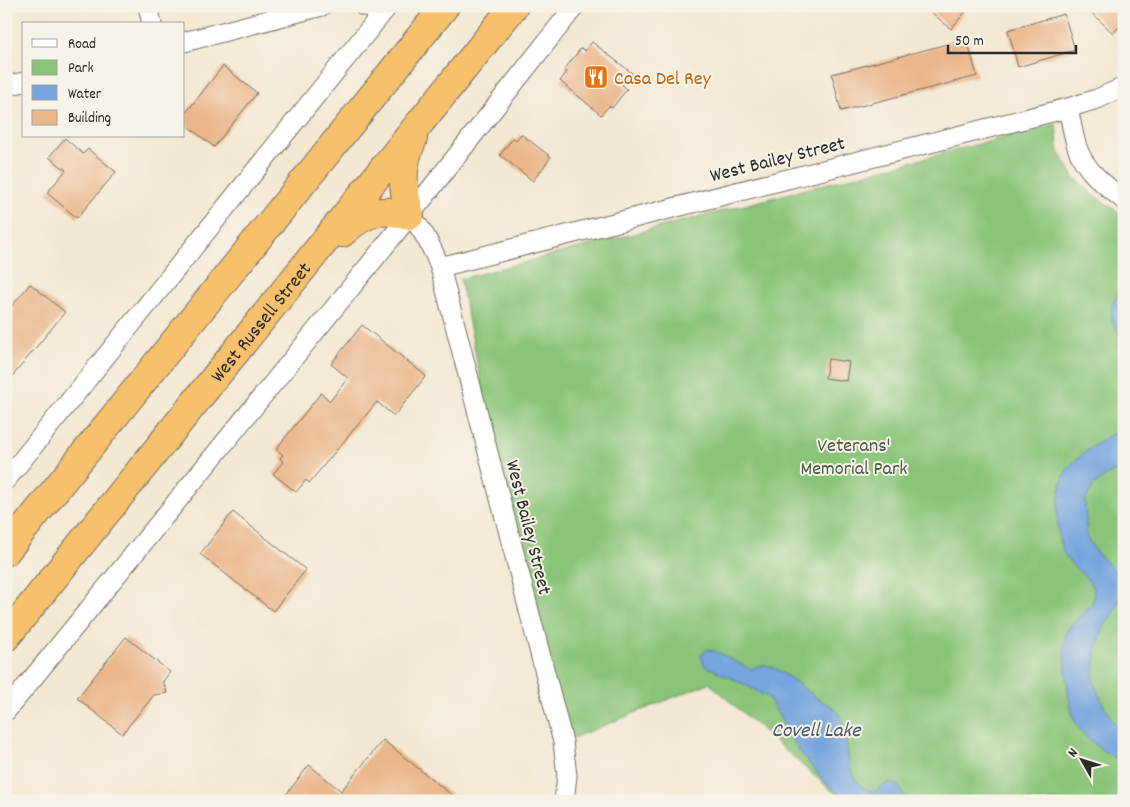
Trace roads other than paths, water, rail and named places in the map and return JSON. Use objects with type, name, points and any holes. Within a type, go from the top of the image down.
[{"type":"highway","points":[[6,551],[445,6]]},
{"type":"highway","name":"West Russell Street","points":[[6,636],[514,6]]},
{"type":"highway","points":[[286,289],[337,237],[364,216],[377,211],[392,211],[410,215],[404,192],[403,171],[412,140],[429,111]]},
{"type":"street","points":[[148,6],[152,22]]},
{"type":"street","points":[[185,42],[322,6]]},
{"type":"street","points":[[364,6],[385,8]]},
{"type":"street","points":[[6,711],[410,215],[575,6]]},
{"type":"street","points":[[6,480],[385,8]]},
{"type":"street","points":[[6,86],[22,82]]},
{"type":"street","name":"West Bailey Street","points":[[440,267],[1068,108],[1097,99],[1124,87]]},
{"type":"street","points":[[1068,108],[1077,146],[1086,164],[1100,181],[1124,200]]},
{"type":"street","name":"West Bailey Street","points":[[410,215],[432,247],[440,267],[563,742],[567,776],[564,801]]},
{"type":"water","points":[[1124,287],[1124,338],[1114,326],[1111,313],[1114,300]]},
{"type":"water","points":[[1124,424],[1124,469],[1111,473],[1094,485],[1085,501],[1087,538],[1097,553],[1118,576],[1121,592],[1117,607],[1104,627],[1097,647],[1093,681],[1104,706],[1116,726],[1124,730],[1124,763],[1105,752],[1086,737],[1077,725],[1072,712],[1065,660],[1066,635],[1070,626],[1092,603],[1094,592],[1086,577],[1069,562],[1062,549],[1058,528],[1058,505],[1061,484],[1071,465],[1082,454]]},
{"type":"water","name":"Covell Lake","points":[[707,649],[750,669],[765,665],[777,669],[834,708],[841,720],[848,756],[855,779],[863,787],[874,792],[890,782],[899,787],[907,801],[847,801],[826,783],[799,751],[769,698],[705,666],[701,656]]},
{"type":"place","name":"Casa Del Rey","points":[[596,77]]},
{"type":"park label","name":"Veterans' Memorial Park","points":[[854,456]]}]
